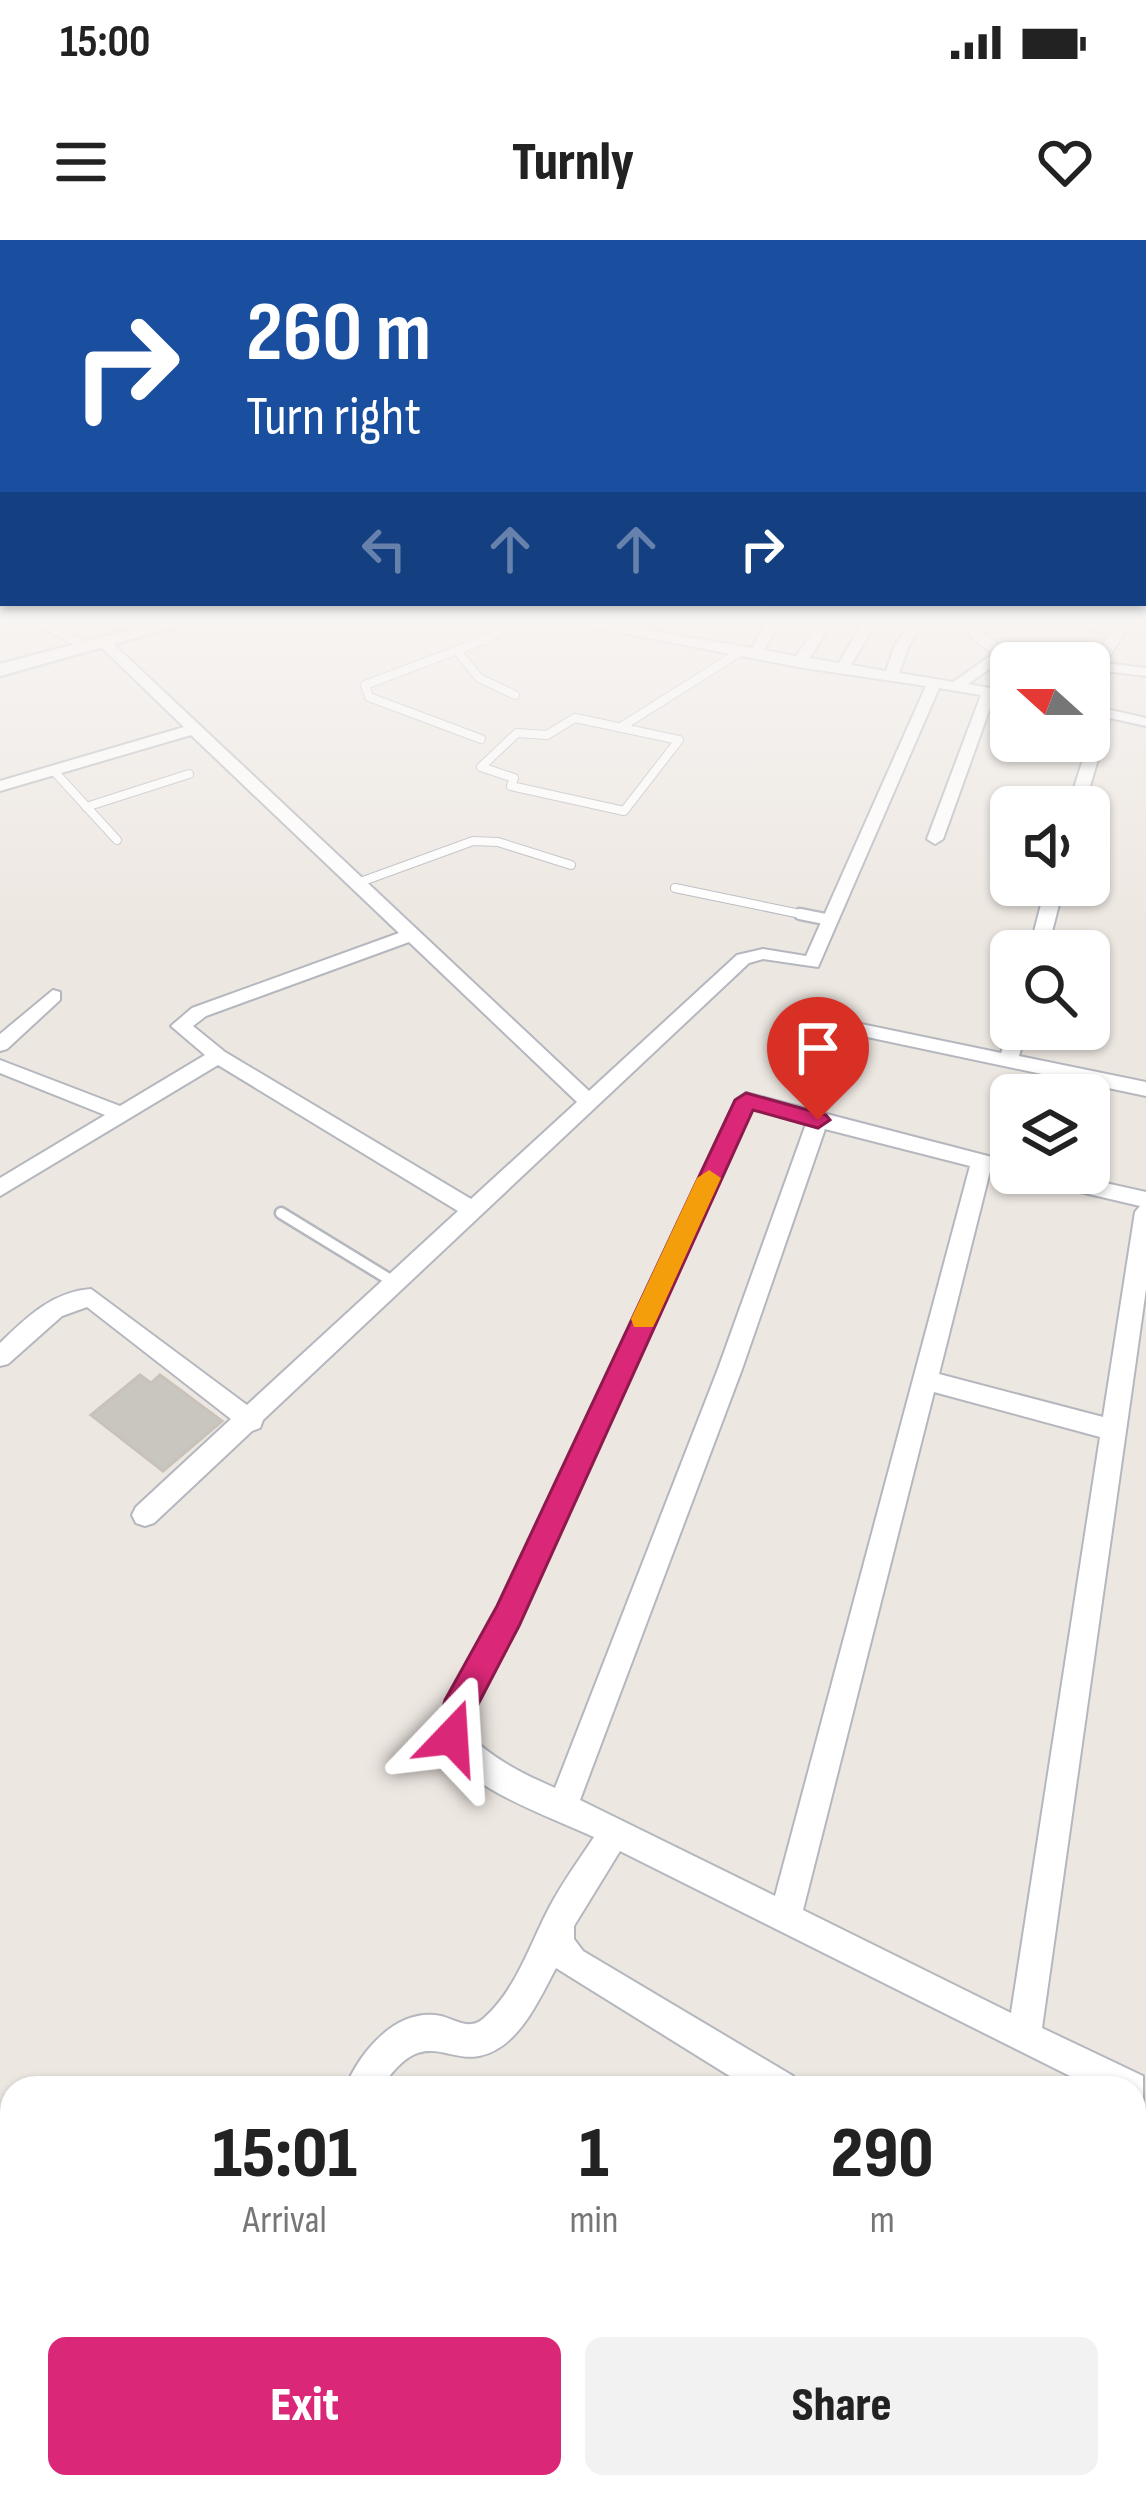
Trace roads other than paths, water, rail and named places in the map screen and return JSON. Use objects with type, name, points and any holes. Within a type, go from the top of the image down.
[{"type":"street","points":[[189,724],[590,1104]]},
{"type":"street","points":[[145,1515],[743,958],[763,954],[812,963],[916,724]]},
{"type":"street","points":[[935,838],[977,724]]},
{"type":"street","points":[[0,786],[194,729]]},
{"type":"street","points":[[408,936],[186,1018],[181,1026],[218,1056],[475,1211]]},
{"type":"street","points":[[0,1045],[53,996]]},
{"type":"street","points":[[813,1020],[1146,1089]]},
{"type":"street","points":[[1008,1062],[1011,1050]]},
{"type":"street","points":[[2,1184],[218,1056]]},
{"type":"street","points":[[0,1066],[121,1114]]},
{"type":"street","points":[[990,1164],[746,1100],[508,1616],[457,1711],[452,1737],[465,1755],[563,1806],[1106,2076]]},
{"type":"street","points":[[563,1806],[730,1369],[818,1120]]},
{"type":"street","points":[[785,1918],[982,1162]]},
{"type":"street","points":[[1110,1192],[1146,1200]]},
{"type":"street","points":[[1024,2037],[1146,1211]]},
{"type":"street","points":[[0,1357],[51,1312],[78,1297],[91,1298],[251,1421]]},
{"type":"street","points":[[926,1380],[1114,1430]]},
{"type":"street","points":[[368,2076],[378,2057],[410,2038],[435,2031],[465,2043],[490,2036],[555,1937],[560,1920],[615,1831]]},
{"type":"street","points":[[555,1937],[572,1962],[761,2076]]},
{"type":"lane","points":[[445,724],[481,739]]},
{"type":"lane","points":[[563,724],[547,734],[517,733],[481,767],[514,778],[511,786],[625,811],[680,740],[607,724]]},
{"type":"lane","points":[[621,727],[625,724]]},
{"type":"lane","points":[[53,770],[117,841]]},
{"type":"lane","points":[[86,806],[189,774]]},
{"type":"lane","points":[[355,884],[473,841],[498,842],[571,865]]},
{"type":"lane","points":[[675,889],[830,920]]},
{"type":"lane","points":[[281,1213],[397,1284]]}]
